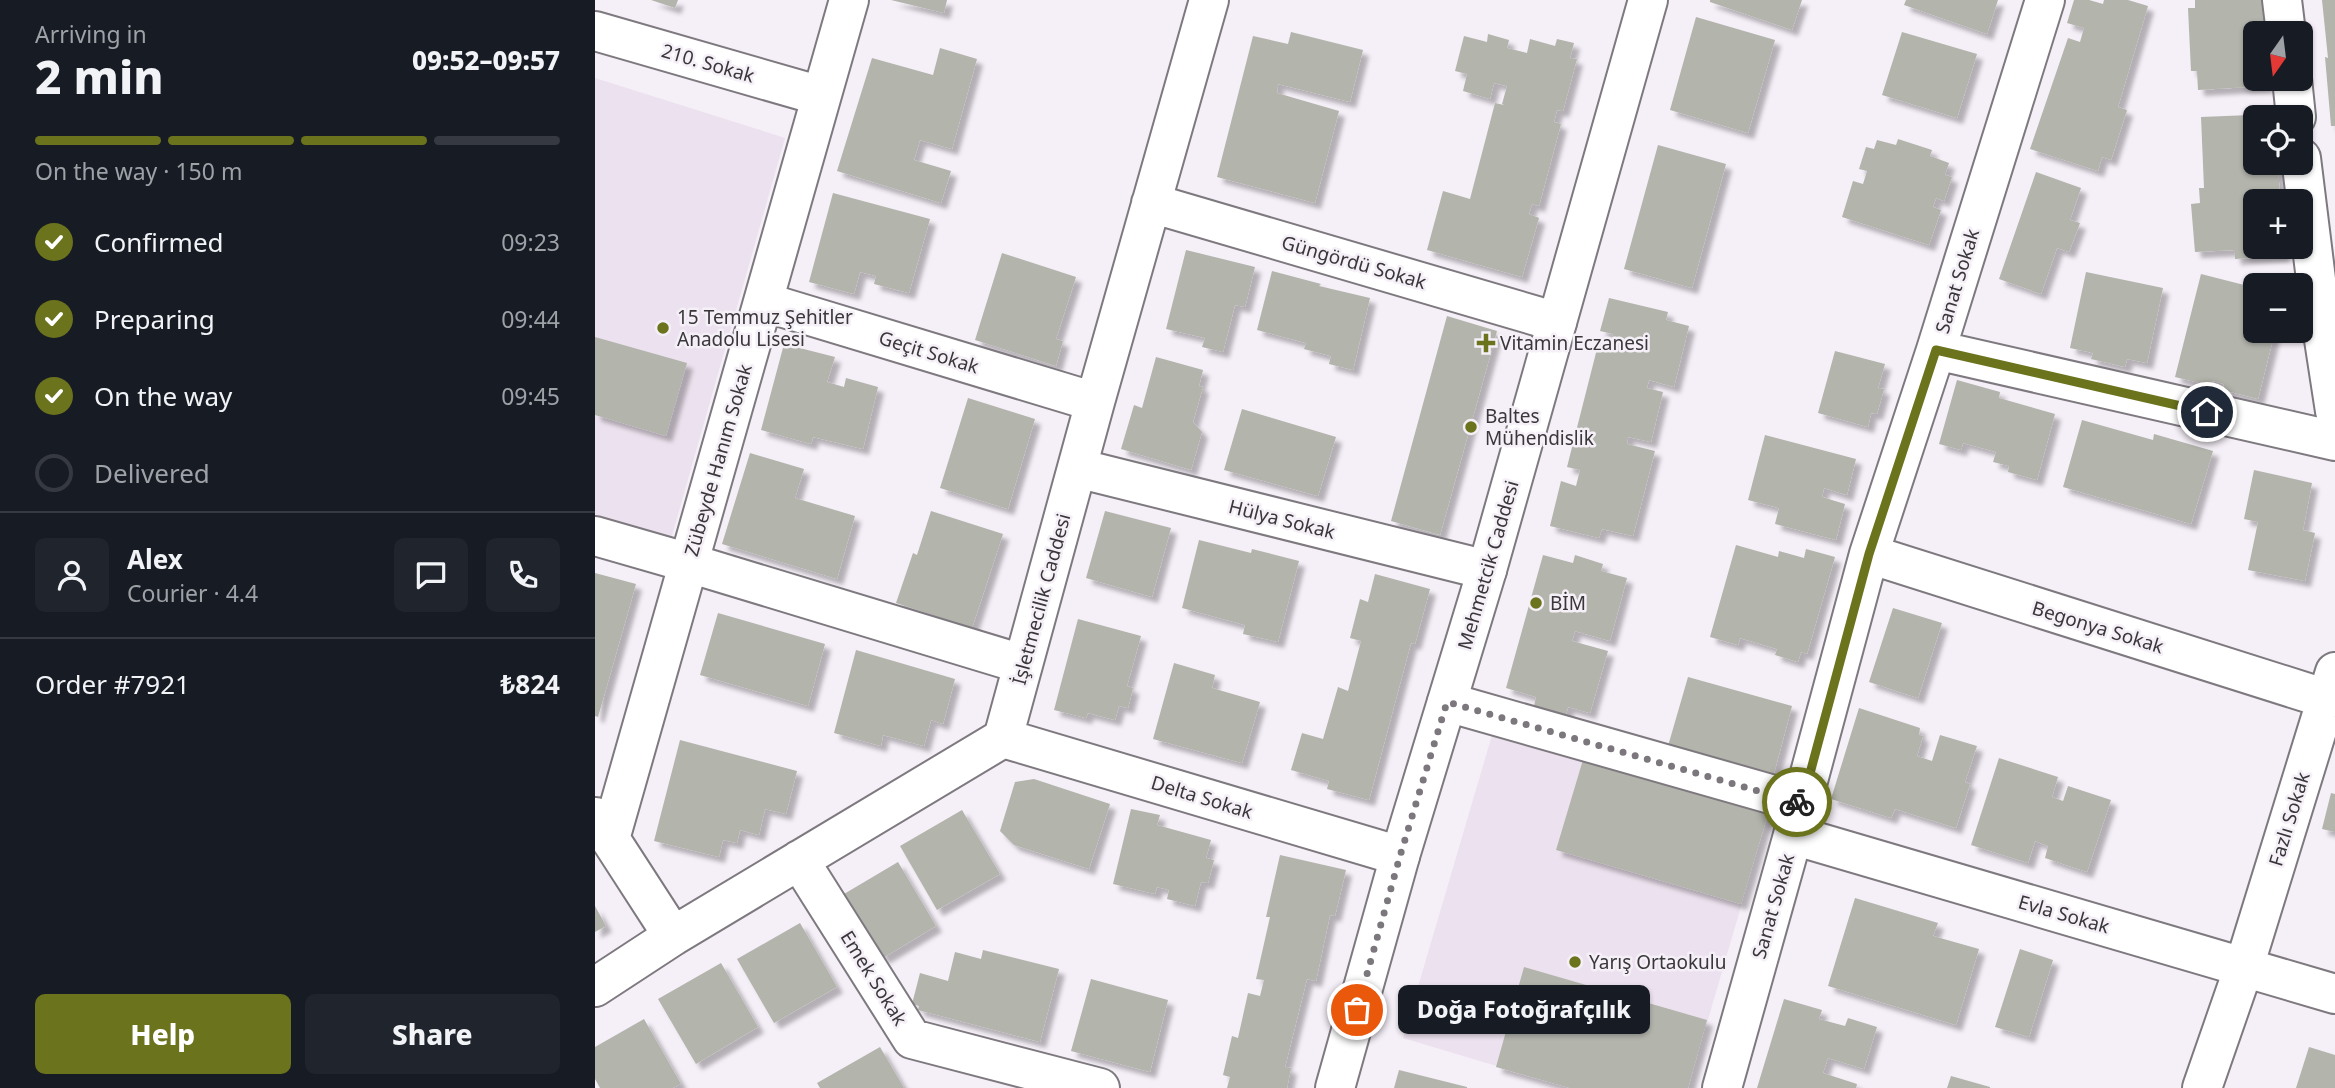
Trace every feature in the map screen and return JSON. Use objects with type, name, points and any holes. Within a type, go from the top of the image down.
[{"type":"street","name":"Zübeyde Hanım Sokak","points":[[602,827],[689,563],[849,0]]},
{"type":"street","name":"İşletmecilik Caddesi","points":[[1003,738],[1209,0]]},
{"type":"street","name":"Mehmetcik Caddesi","points":[[1335,1088],[1400,856],[1487,570],[1648,0]]},
{"type":"street","name":"Sanat Sokak","points":[[1722,1088],[1869,554],[2045,0]]},
{"type":"street","points":[[2282,0],[2285,21]]},
{"type":"street","name":"210. Sokak","points":[[595,31],[821,96]]},
{"type":"street","points":[[2304,175],[2328,319],[2335,411]]},
{"type":"street","name":"Güngördü Sokak","points":[[1151,203],[1557,322]]},
{"type":"street","name":"Geçit Sokak","points":[[764,302],[1095,402]]},
{"type":"street","points":[[1936,350],[2335,441]]},
{"type":"street","name":"Hülya Sokak","points":[[1077,468],[1487,570]]},
{"type":"street","points":[[595,536],[1022,664]]},
{"type":"street","name":"Begonya Sokak","points":[[1869,554],[2331,685]]},
{"type":"street","name":"Fazlı Sokak","points":[[2202,1088],[2244,967],[2331,685]]},
{"type":"street","name":"Evla Sokak","points":[[1447,702],[2244,967],[2335,994]]},
{"type":"street","points":[[595,988],[673,936],[1003,738]]},
{"type":"street","name":"Delta Sokak","points":[[1003,738],[1400,856]]},
{"type":"street","points":[[602,827],[673,936]]},
{"type":"street","name":"Emek Sokak","points":[[799,860],[912,1039],[1004,1078],[1100,1088]]},
{"type":"shaded area","name":"15 Temmuz Şehitler Anadolu Lisesi","points":[[595,78],[785,138],[671,539],[595,518]]},
{"type":"shaded area","name":"Yarış Ortaokulu","points":[[1495,725],[1770,807],[1688,1088],[1570,1088],[1403,1038]]},
{"type":"building","points":[[651,0],[678,0],[675,8]]},
{"type":"building","points":[[891,0],[947,0],[944,13]]},
{"type":"building","points":[[1710,0],[1802,0],[1792,30]]},
{"type":"building","points":[[1906,0],[1998,0],[1987,34],[1904,5]]},
{"type":"building","points":[[2074,0],[2103,4],[2104,0],[2128,0],[2148,6],[2118,107],[2127,110],[2111,160],[2102,157],[2098,171],[2030,149],[2068,38],[2080,42],[2084,28],[2067,23]]},
{"type":"building","points":[[2195,0],[2262,0],[2263,21],[2243,21],[2243,87],[2198,90],[2197,71],[2191,71],[2188,8],[2195,8]]},
{"type":"building","points":[[2322,0],[2335,0],[2335,126],[2331,126]]},
{"type":"building","points":[[1696,17],[1775,40],[1748,133],[1670,110]]},
{"type":"building","points":[[1291,32],[1363,50],[1350,102],[1278,84],[1277,93],[1339,111],[1315,203],[1217,177],[1253,36],[1288,44]]},
{"type":"building","points":[[1902,32],[1977,54],[1957,118],[1882,95]]},
{"type":"building","points":[[1488,34],[1509,40],[1507,48],[1527,53],[1530,39],[1555,46],[1557,39],[1574,43],[1570,58],[1577,59],[1563,111],[1557,110],[1554,122],[1561,124],[1539,206],[1532,204],[1529,214],[1539,218],[1522,277],[1427,250],[1443,191],[1470,199],[1495,103],[1504,105],[1502,104],[1507,86],[1494,83],[1490,99],[1463,91],[1467,74],[1455,71],[1464,36],[1487,42]]},
{"type":"building","points":[[940,48],[977,59],[952,149],[920,140],[914,160],[951,171],[941,203],[837,171],[872,58],[933,75]]},
{"type":"building","points":[[2243,115],[2243,175],[2279,175],[2279,189],[2243,189],[2243,259],[2235,259],[2234,250],[2195,252],[2191,204],[2200,203],[2199,188],[2204,188],[2201,117]]},
{"type":"building","points":[[1898,139],[1932,150],[1930,156],[1949,163],[1945,175],[1952,177],[1944,201],[1936,198],[1933,207],[1941,210],[1929,245],[1842,217],[1853,181],[1863,184],[1867,171],[1859,169],[1866,147],[1874,149],[1877,140],[1896,145]]},
{"type":"building","points":[[1658,145],[1726,164],[1692,288],[1624,269]]},
{"type":"building","points":[[2036,172],[2081,188],[2070,220],[2080,223],[2069,252],[2057,248],[2041,294],[1999,279]]},
{"type":"building","points":[[833,193],[930,219],[909,293],[874,284],[876,276],[860,272],[854,294],[809,282]]},
{"type":"building","points":[[1186,250],[1255,267],[1245,307],[1235,305],[1223,352],[1202,347],[1205,338],[1166,329]]},
{"type":"building","points":[[1002,253],[1076,277],[1056,339],[1063,341],[1056,366],[975,340]]},
{"type":"building","points":[[1272,271],[1370,298],[1353,370],[1329,364],[1331,356],[1304,349],[1306,343],[1257,330]]},
{"type":"building","points":[[2086,272],[2163,288],[2147,363],[2127,359],[2125,367],[2091,359],[2093,353],[2070,348]]},
{"type":"building","points":[[2201,274],[2243,285],[2243,343],[2272,343],[2258,399],[2223,390],[2224,384],[2213,381],[2212,386],[2175,377]]},
{"type":"building","points":[[1609,298],[1668,312],[1666,320],[1689,326],[1674,387],[1649,380],[1647,388],[1663,392],[1651,442],[1628,437],[1627,444],[1655,451],[1633,536],[1602,529],[1599,538],[1550,526],[1561,481],[1576,486],[1580,470],[1567,467],[1600,337],[1611,340],[1613,334],[1600,331]]},
{"type":"building","points":[[1447,316],[1497,331],[1440,535],[1391,521]]},
{"type":"building","points":[[595,337],[687,363],[666,436],[595,415]]},
{"type":"building","points":[[784,344],[835,357],[827,382],[844,387],[846,378],[878,387],[863,449],[813,437],[811,444],[761,430]]},
{"type":"building","points":[[1835,351],[1885,364],[1878,388],[1884,389],[1877,414],[1871,413],[1868,427],[1818,413]]},
{"type":"building","points":[[1156,357],[1203,370],[1199,386],[1203,387],[1193,422],[1202,432],[1191,470],[1121,449],[1134,405],[1142,408]]},
{"type":"building","points":[[1957,380],[2000,392],[1999,398],[2055,414],[2037,480],[2008,472],[2009,466],[1993,462],[1996,452],[1963,443],[1961,450],[1939,444]]},
{"type":"building","points":[[968,398],[1035,419],[1008,509],[940,488]]},
{"type":"building","points":[[1242,409],[1336,437],[1318,496],[1224,470]]},
{"type":"building","points":[[2082,420],[2153,440],[2154,434],[2213,451],[2191,524],[2063,487]]},
{"type":"building","points":[[1765,435],[1856,459],[1847,495],[1824,488],[1822,497],[1845,504],[1836,540],[1775,524],[1779,508],[1748,500]]},
{"type":"building","points":[[750,453],[804,469],[795,498],[855,516],[837,579],[722,544]]},
{"type":"building","points":[[2254,470],[2312,483],[2303,530],[2315,533],[2305,581],[2248,570],[2258,522],[2244,519]]},
{"type":"building","points":[[931,511],[1003,534],[972,628],[896,603],[913,553],[917,555]]},
{"type":"building","points":[[1105,511],[1171,528],[1152,597],[1086,578]]},
{"type":"building","points":[[1199,540],[1299,561],[1278,642],[1243,634],[1245,625],[1182,608]]},
{"type":"building","points":[[1736,545],[1778,557],[1779,551],[1804,558],[1806,549],[1835,557],[1807,654],[1801,652],[1798,662],[1775,655],[1777,649],[1740,638],[1738,645],[1710,637]]},
{"type":"building","points":[[1543,555],[1573,563],[1575,555],[1603,564],[1601,571],[1627,578],[1610,641],[1575,631],[1572,641],[1608,651],[1590,713],[1568,707],[1566,715],[1534,706],[1536,697],[1506,688]]},
{"type":"building","points":[[595,573],[636,584],[598,717],[595,716]]},
{"type":"building","points":[[1375,574],[1430,589],[1415,644],[1411,643],[1369,800],[1327,789],[1329,781],[1291,770],[1302,733],[1323,739],[1338,687],[1348,691],[1361,641],[1350,638],[1360,599],[1368,602]]},
{"type":"building","points":[[1893,608],[1942,623],[1918,698],[1869,682]]},
{"type":"building","points":[[718,613],[825,644],[808,706],[700,675]]},
{"type":"building","points":[[1078,619],[1141,636],[1127,686],[1133,688],[1128,708],[1119,706],[1115,720],[1088,713],[1086,718],[1054,710]]},
{"type":"building","points":[[856,650],[955,679],[943,724],[931,720],[924,746],[883,735],[881,746],[834,733]]},
{"type":"building","points":[[1174,663],[1215,675],[1212,688],[1260,702],[1242,763],[1153,739]]},
{"type":"building","points":[[1688,677],[1792,706],[1773,777],[1668,746]]},
{"type":"building","points":[[1859,708],[1920,728],[1919,735],[1923,736],[1917,756],[1932,761],[1940,735],[1977,746],[1965,782],[1970,784],[1956,828],[1895,809],[1891,818],[1831,799]]},
{"type":"building","points":[[680,740],[797,771],[786,814],[765,809],[759,835],[740,830],[737,843],[723,840],[719,857],[654,841]]},
{"type":"building","points":[[1585,753],[1770,807],[1741,904],[1556,850]]},
{"type":"building","points":[[1999,758],[2058,777],[2052,797],[2063,801],[2068,786],[2111,800],[2087,872],[2045,858],[2048,846],[2035,841],[2028,863],[1971,845]]},
{"type":"building","points":[[1034,779],[1110,804],[1089,869],[1014,845],[1000,831],[1015,782]]},
{"type":"building","points":[[2331,793],[2335,794],[2335,832],[2322,829]]},
{"type":"building","points":[[1131,809],[1160,815],[1157,825],[1211,840],[1206,858],[1214,860],[1208,883],[1201,882],[1195,906],[1167,899],[1169,890],[1157,887],[1155,894],[1113,884]]},
{"type":"building","points":[[962,810],[1000,874],[937,910],[900,846]]},
{"type":"building","points":[[1280,855],[1346,870],[1335,916],[1330,915],[1316,981],[1307,979],[1285,1067],[1291,1068],[1287,1088],[1227,1088],[1230,1077],[1223,1075],[1232,1036],[1238,1038],[1248,993],[1260,996],[1264,980],[1256,979]]},
{"type":"building","points":[[898,862],[936,926],[883,958],[844,894]]},
{"type":"building","points":[[1855,898],[1938,923],[1933,936],[1979,949],[1956,1025],[1828,986]]},
{"type":"building","points":[[595,906],[606,926],[595,932]]},
{"type":"building","points":[[800,923],[837,987],[774,1023],[737,959]]},
{"type":"building","points":[[2020,949],[2053,960],[2029,1037],[1995,1027]]},
{"type":"building","points":[[983,950],[1059,969],[1040,1042],[918,1010],[919,1006],[912,1004],[920,973],[948,981],[955,952],[981,959]]},
{"type":"building","points":[[721,963],[758,1027],[696,1064],[658,999]]},
{"type":"building","points":[[1524,967],[1707,1020],[1688,1088],[1570,1088],[1496,1067]]},
{"type":"building","points":[[1091,979],[1168,1000],[1150,1072],[1071,1051]]},
{"type":"building","points":[[1784,999],[1822,1010],[1819,1019],[1845,1026],[1848,1018],[1877,1027],[1864,1069],[1828,1058],[1823,1073],[1857,1084],[1856,1088],[1757,1088]]},
{"type":"building","points":[[644,1019],[681,1084],[673,1088],[600,1088],[595,1079],[595,1047]]},
{"type":"building","points":[[880,1047],[904,1088],[820,1088],[817,1083]]},
{"type":"building","points":[[2309,1047],[2335,1055],[2335,1088],[2296,1088]]},
{"type":"building","points":[[1399,1070],[1467,1087],[1467,1088],[1394,1088]]},
{"type":"building","points":[[1951,1076],[1990,1087],[1990,1088],[1947,1088]]},
{"type":"way so far","points":[[1357,1010],[1447,702],[1797,802]]},
{"type":"place","name":"15 Temmuz Şehitler Anadolu Lisesi","points":[[663,328]]},
{"type":"place","name":"Vitamin Eczanesi","points":[[1486,343]]},
{"type":"place","name":"Baltes Mühendislik","points":[[1471,427]]},
{"type":"place","name":"BİM","points":[[1536,603]]},
{"type":"place","name":"Yarış Ortaokulu","points":[[1575,962]]},
{"type":"place","name":"Doğa Fotoğrafçılık","points":[[1357,1010]]},
{"type":"route","points":[[1797,802],[1802,803],[1869,554],[1936,350],[2207,412]]}]
